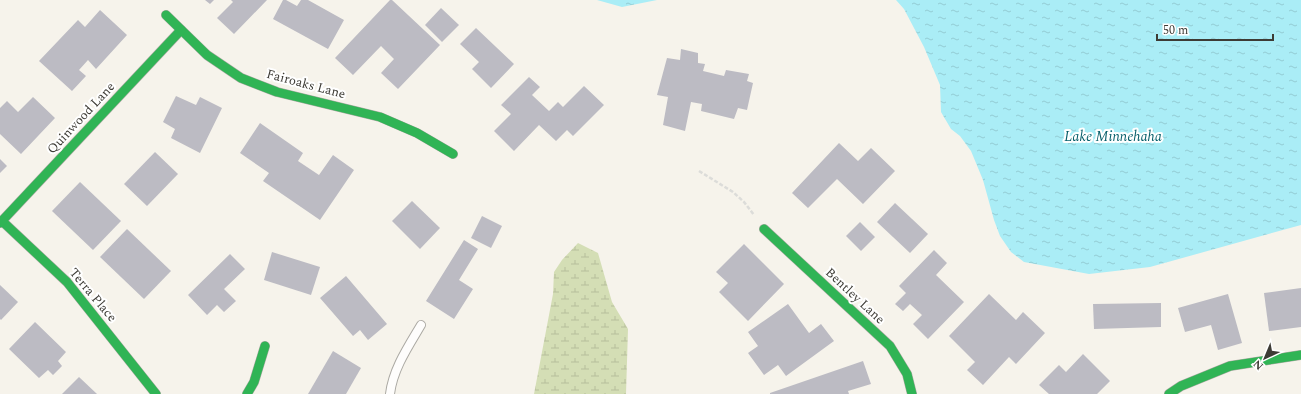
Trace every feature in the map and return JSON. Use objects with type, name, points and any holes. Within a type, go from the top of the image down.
[{"type":"street","name":"Fairoaks Lane","points":[[166,15],[207,55],[241,78],[277,92],[380,117],[417,133],[453,154]]},
{"type":"street","name":"Quinwood Lane","points":[[1,222],[181,30]]},
{"type":"street","name":"Terra Place","points":[[1,222],[67,282],[156,394]]},
{"type":"street","name":"Bentley Lane","points":[[764,229],[890,346],[907,374],[912,394]]},
{"type":"street","points":[[247,394],[254,382],[266,346]]},
{"type":"street","points":[[1169,394],[1181,386],[1230,366],[1301,355]]},
{"type":"lane","points":[[390,394],[392,381],[397,369],[421,325]]},
{"type":"path","points":[[699,171],[733,192],[744,202],[764,229]]},
{"type":"green space","points":[[578,243],[598,253],[612,302],[628,329],[626,394],[534,394],[553,294],[554,272],[562,260]]},
{"type":"water","points":[[597,0],[657,0],[622,7]]},
{"type":"water","name":"Lake Minnehaha","points":[[896,0],[1301,0],[1301,225],[1150,267],[1089,274],[1024,262],[1011,252],[1000,236],[983,180],[971,151],[960,136],[951,129],[941,112],[940,85],[924,47],[904,9]]},
{"type":"building","points":[[205,0],[214,0],[210,4]]},
{"type":"building","points":[[231,0],[267,0],[234,34],[217,18],[233,2]]},
{"type":"building","points":[[283,0],[297,6],[301,0],[308,0],[344,20],[328,49],[273,19]]},
{"type":"building","points":[[390,0],[392,0],[440,45],[398,89],[381,73],[394,59],[381,46],[353,75],[335,58]]},
{"type":"building","points":[[441,8],[459,25],[442,42],[425,25]]},
{"type":"building","points":[[100,10],[127,35],[96,69],[88,60],[79,70],[86,76],[72,91],[39,61],[78,20],[85,27]]},
{"type":"building","points":[[476,28],[514,64],[491,88],[472,69],[479,62],[460,44]]},
{"type":"building","points":[[681,49],[698,53],[698,63],[705,64],[703,71],[724,76],[726,70],[749,74],[747,81],[753,83],[747,110],[738,108],[734,119],[701,111],[702,104],[691,102],[685,131],[663,125],[668,97],[657,95],[667,58],[680,60]]},
{"type":"building","points":[[529,77],[540,87],[532,95],[549,111],[558,102],[563,107],[584,86],[604,105],[573,136],[567,130],[556,141],[539,125],[514,151],[494,131],[511,114],[501,105]]},
{"type":"building","points":[[176,96],[196,105],[200,97],[222,108],[200,153],[171,138],[175,129],[163,122]]},
{"type":"building","points":[[33,97],[55,118],[21,154],[0,134],[0,108],[7,101],[18,112]]},
{"type":"building","points":[[260,123],[303,153],[298,161],[319,175],[333,155],[354,170],[320,220],[263,181],[269,173],[240,153]]},
{"type":"building","points":[[839,143],[858,161],[871,148],[895,171],[863,204],[837,179],[808,208],[792,193]]},
{"type":"building","points":[[155,152],[178,174],[147,206],[124,184]]},
{"type":"building","points":[[0,159],[7,166],[0,173]]},
{"type":"building","points":[[80,182],[121,221],[93,250],[52,211]]},
{"type":"building","points":[[412,201],[440,228],[420,249],[392,221]]},
{"type":"building","points":[[895,203],[928,234],[910,253],[877,222]]},
{"type":"building","points":[[482,216],[502,226],[491,248],[471,238]]},
{"type":"building","points":[[860,222],[875,237],[861,251],[846,236]]},
{"type":"building","points":[[127,229],[171,271],[144,299],[100,257]]},
{"type":"building","points":[[464,240],[478,249],[459,280],[473,289],[454,319],[426,301]]},
{"type":"building","points":[[744,244],[784,284],[748,321],[719,292],[728,283],[716,272]]},
{"type":"building","points":[[934,250],[947,263],[936,275],[964,302],[928,339],[913,324],[922,315],[910,304],[903,311],[895,304],[906,293],[899,286]]},
{"type":"building","points":[[272,252],[320,267],[311,295],[264,280]]},
{"type":"building","points":[[230,254],[245,269],[224,289],[236,301],[224,312],[217,305],[207,315],[188,295]]},
{"type":"building","points":[[346,276],[387,324],[368,340],[360,330],[353,336],[320,298]]},
{"type":"building","points":[[0,285],[18,302],[1,320],[0,319]]},
{"type":"building","points":[[1301,288],[1301,327],[1269,331],[1264,293]]},
{"type":"building","points":[[989,294],[1016,320],[1023,312],[1045,333],[1016,364],[1009,357],[983,385],[967,370],[975,362],[949,336]]},
{"type":"building","points":[[1228,294],[1242,343],[1218,350],[1211,325],[1185,332],[1178,308]]},
{"type":"building","points":[[1161,303],[1161,327],[1094,329],[1093,304]]},
{"type":"building","points":[[788,304],[809,333],[821,324],[834,341],[786,376],[778,365],[764,375],[748,353],[758,346],[748,332]]},
{"type":"building","points":[[35,322],[66,352],[58,361],[62,366],[53,375],[48,370],[39,378],[9,349]]},
{"type":"building","points":[[333,351],[361,368],[346,394],[308,394]]},
{"type":"building","points":[[1083,354],[1110,381],[1097,394],[1049,394],[1039,385],[1059,365],[1066,372]]},
{"type":"building","points":[[863,361],[871,384],[848,391],[849,394],[770,394],[770,393]]},
{"type":"building","points":[[79,377],[97,394],[62,394]]},
{"type":"traffic: fast","points":[[166,15],[207,55],[241,78],[277,92],[380,117],[417,133],[453,154]]},
{"type":"traffic: fast","points":[[0,223],[181,30]]},
{"type":"traffic: fast","points":[[2,221],[67,282],[156,394]]},
{"type":"traffic: fast","points":[[764,229],[890,346],[907,374],[912,394]]},
{"type":"traffic: fast","points":[[247,394],[254,382],[265,346]]},
{"type":"traffic: fast","points":[[1169,394],[1181,386],[1230,366],[1301,355]]}]
